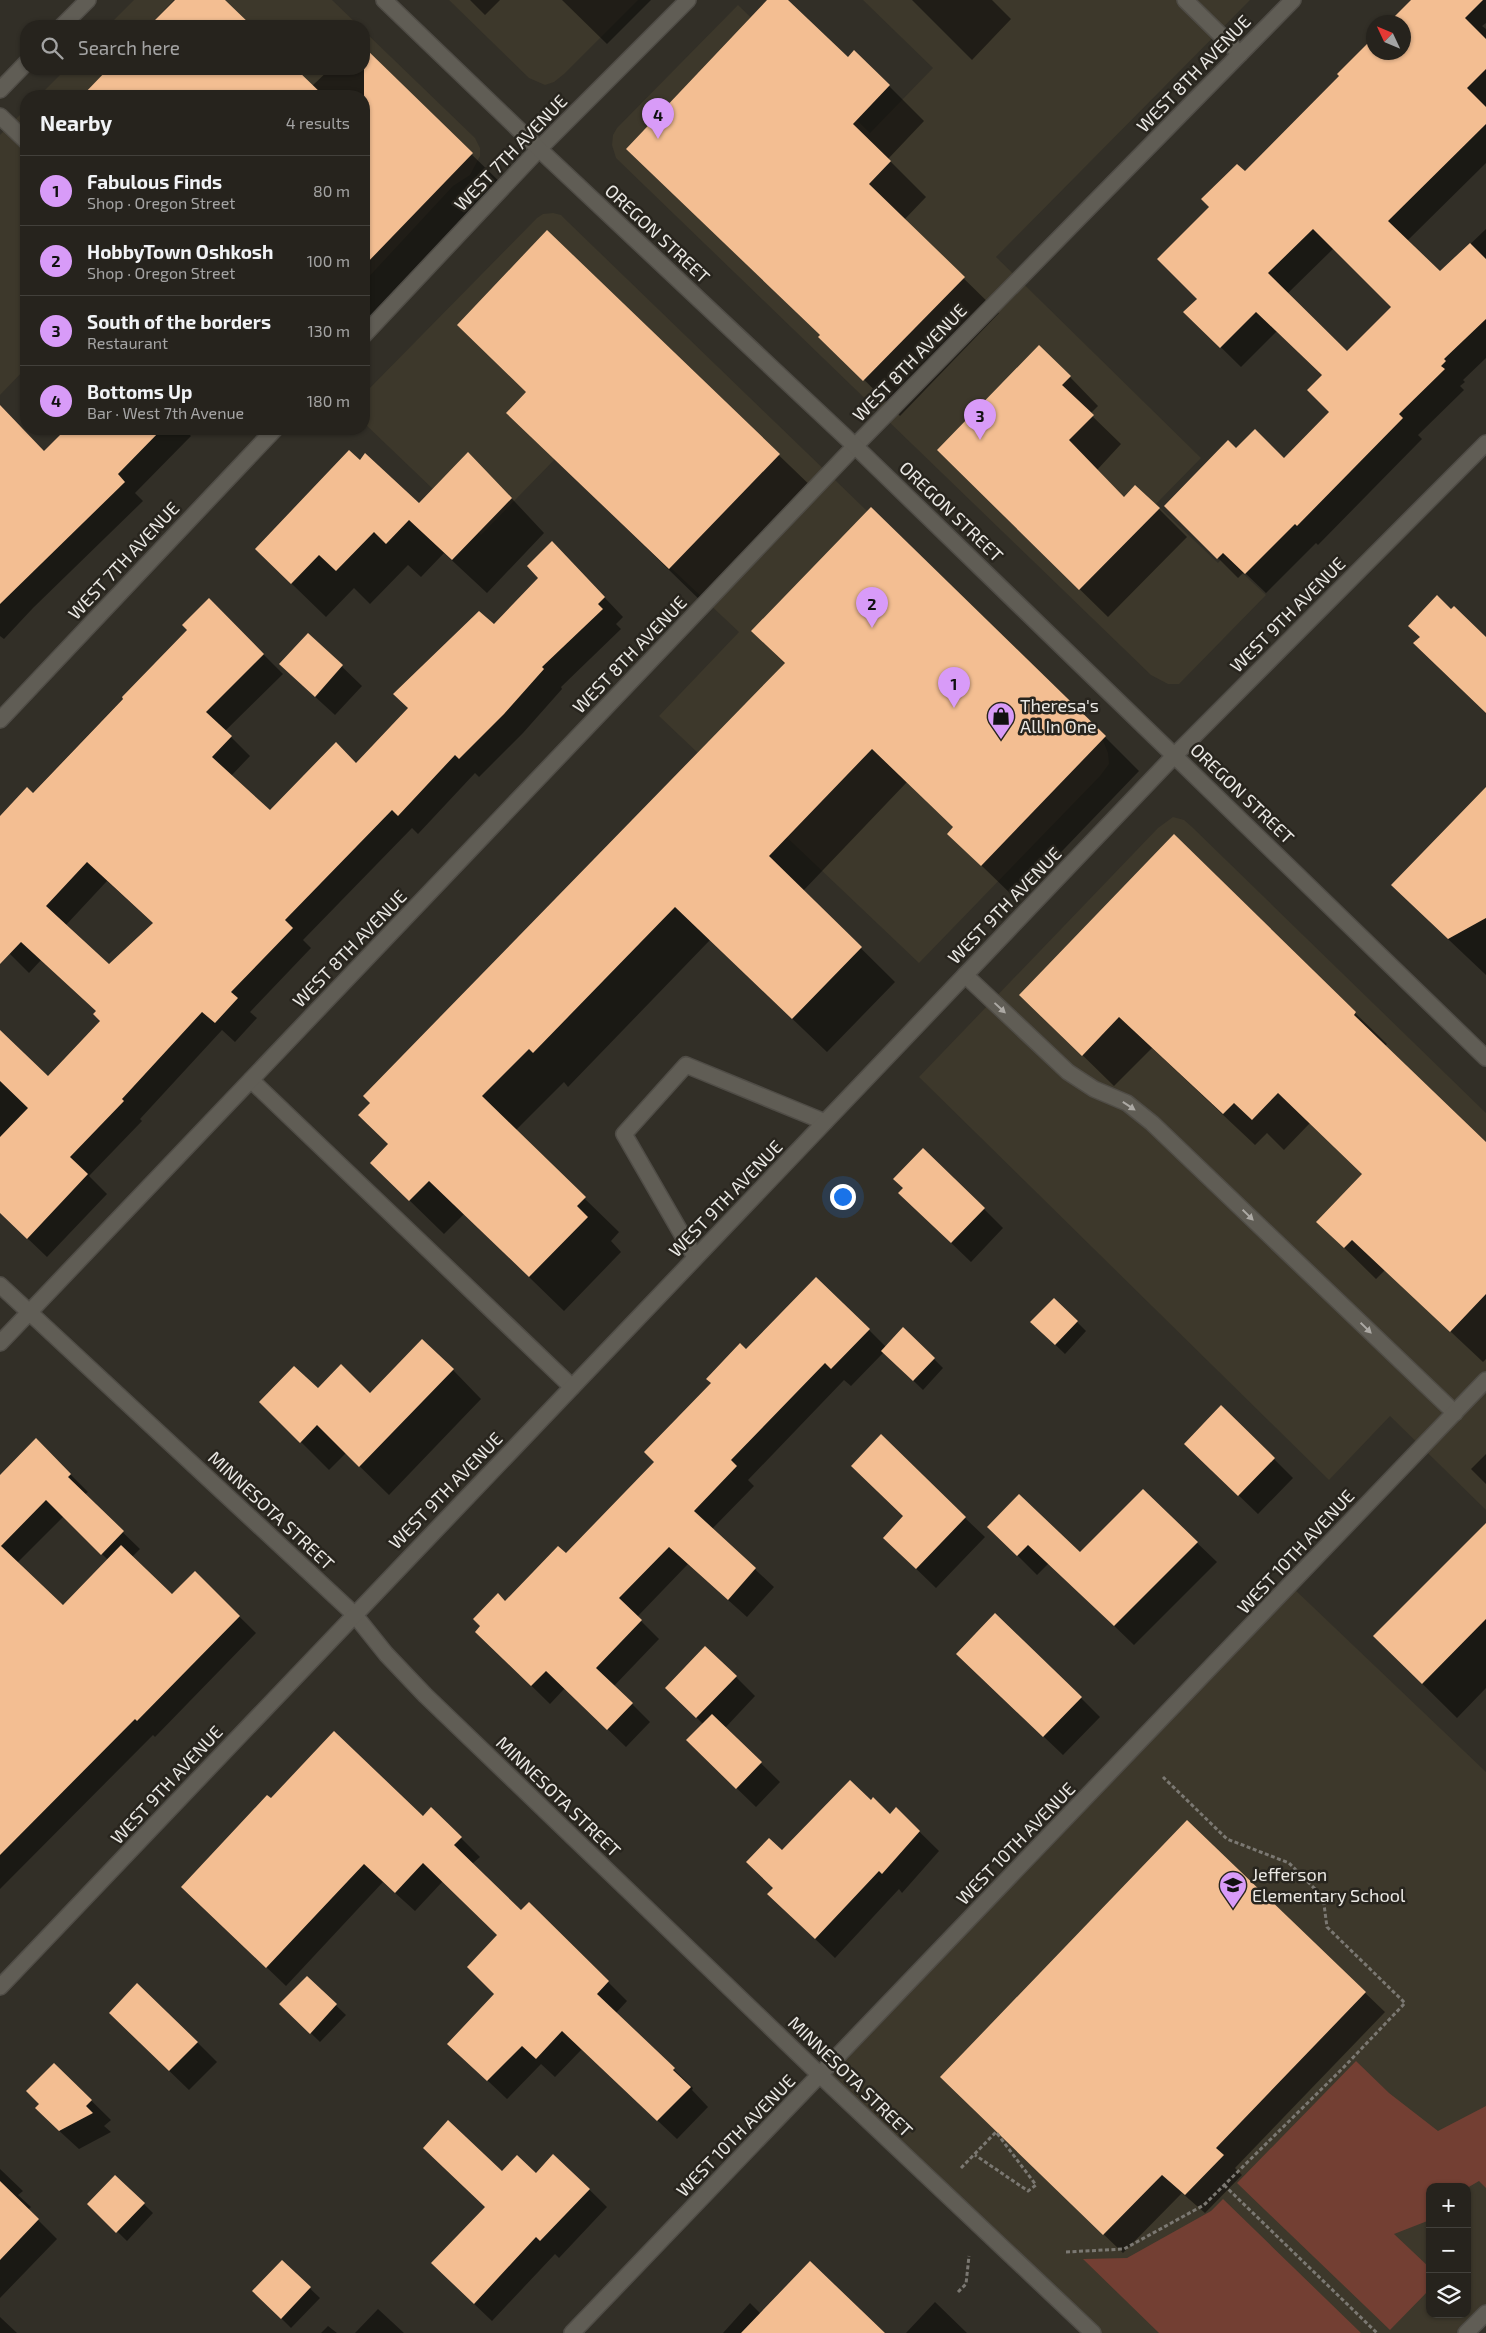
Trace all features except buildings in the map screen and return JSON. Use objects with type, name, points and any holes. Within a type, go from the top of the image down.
[{"type":"street","points":[[68,20],[88,0]]},
{"type":"street","name":"OREGON STREET","points":[[384,0],[539,150],[855,446],[1486,1058]]},
{"type":"street","name":"WEST 7TH AVENUE","points":[[370,329],[539,150],[688,0]]},
{"type":"street","points":[[1184,0],[1240,54]]},
{"type":"street","name":"WEST 8TH AVENUE","points":[[0,1343],[855,446],[1293,0]]},
{"type":"street","points":[[0,90],[20,69]]},
{"type":"street","points":[[0,116],[20,135]]},
{"type":"street","name":"WEST 7TH AVENUE","points":[[0,720],[269,435]]},
{"type":"street","name":"WEST 9TH AVENUE","points":[[0,1988],[354,1614],[1175,755],[1486,443]]},
{"type":"street","points":[[965,975],[1068,1072],[1094,1089],[1127,1103],[1152,1123],[1455,1413]]},
{"type":"street","points":[[695,1257],[624,1134],[686,1065],[825,1122]]},
{"type":"street","points":[[251,1080],[572,1387]]},
{"type":"street","name":"MINNESOTA STREET","points":[[0,1285],[354,1614],[386,1654],[425,1695],[820,2075],[1093,2333]]},
{"type":"street","name":"WEST 10TH AVENUE","points":[[572,2333],[1486,1380]]},
{"type":"street","points":[[1466,2333],[1486,2313]]},
{"type":"path","points":[[1066,2252],[1124,2249],[1204,2204],[1343,2068],[1405,2003],[1327,1927],[1323,1897],[1289,1863],[1227,1839],[1163,1777]]},
{"type":"path","points":[[996,2132],[1036,2185],[1028,2191],[975,2155],[996,2132]]},
{"type":"path","points":[[1224,2185],[1377,2333]]},
{"type":"shaded area","points":[[134,0],[332,0],[353,20],[114,20]]},
{"type":"shaded area","points":[[449,0],[638,0],[564,74],[554,82],[545,85],[529,78]]},
{"type":"shaded area","points":[[863,0],[1250,0],[996,257],[1201,458],[1156,504],[1218,563],[1224,556],[1266,595],[1179,684],[1168,684],[1151,675],[616,158],[612,145],[613,135],[617,128],[738,5],[870,133],[933,68]]},
{"type":"shaded area","points":[[370,37],[475,138],[480,148],[480,156],[470,175],[453,186],[370,276],[370,90],[45,90],[60,75],[370,75]]},
{"type":"shaded area","points":[[20,115],[20,374],[0,395],[0,135]]},
{"type":"shaded area","points":[[553,213],[561,215],[1102,738],[1108,753],[1109,764],[1100,776],[919,963],[659,716],[739,632],[555,459],[481,535],[370,429],[370,388],[543,214]]},
{"type":"shaded area","points":[[1173,817],[1184,820],[1192,827],[1486,1113],[1486,1510],[1390,1416],[1329,1480],[919,1077],[1158,828]]},
{"type":"shaded area","name":"Jefferson Elementary School","points":[[1291,1586],[1486,1772],[1486,2313],[1466,2333],[1091,2333],[820,2075]]},
{"type":"shaded area","points":[[1356,2061],[1389,2093],[1438,2131],[1486,2106],[1486,2188],[1479,2181],[1471,2186],[1471,2183],[1426,2183],[1426,2222],[1394,2234],[1426,2264],[1426,2293],[1390,2330],[1237,2183]]},
{"type":"shaded area","points":[[1223,2199],[1361,2333],[1159,2333],[1083,2259],[1127,2258],[1211,2211]]},
{"type":"place","name":"Bottoms Up","points":[[658,139]]},
{"type":"place","name":"South of the borders","points":[[980,440]]},
{"type":"place","name":"HobbyTown Oshkosh","points":[[872,628]]},
{"type":"place","name":"Fabulous Finds","points":[[954,708]]},
{"type":"place","name":"Theresa's All In One","points":[[1001,740]]},
{"type":"place","name":"Jefferson Elementary School","points":[[1233,1909]]}]
